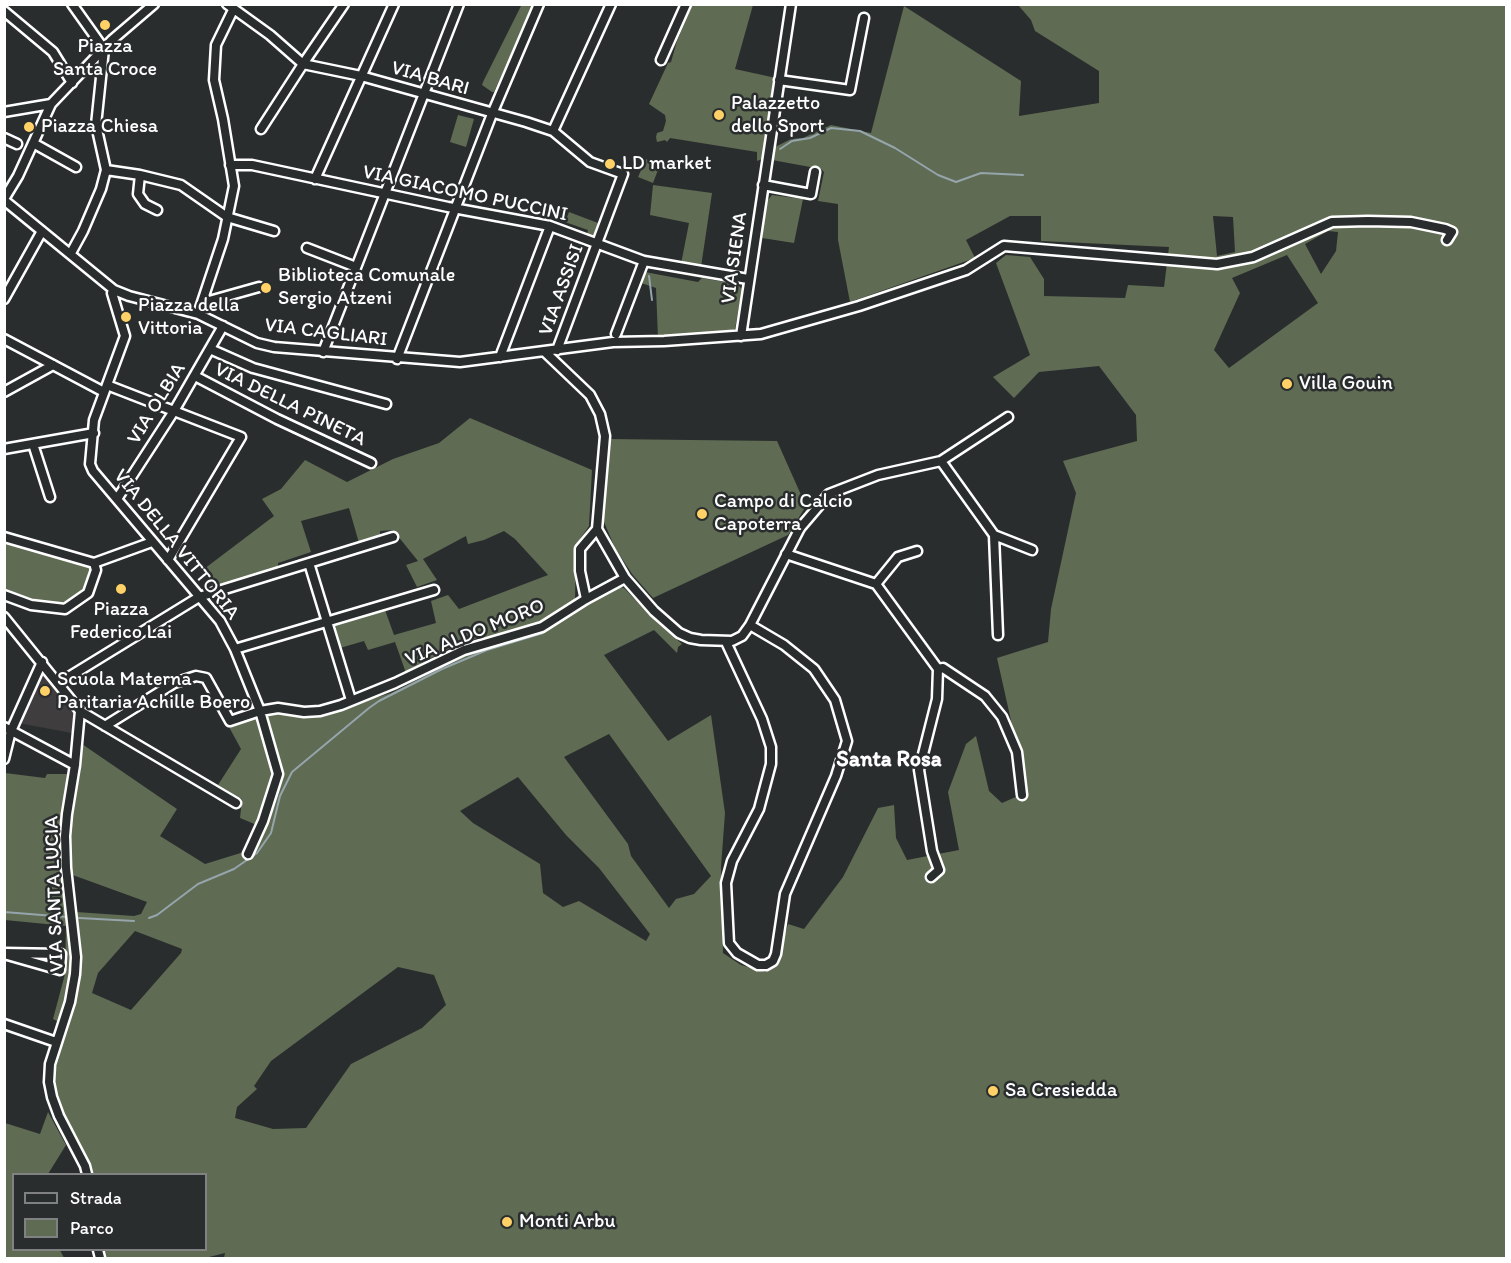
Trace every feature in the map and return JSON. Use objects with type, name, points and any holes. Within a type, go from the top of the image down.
[{"type":"street","points":[[10,4],[4,10],[53,52],[72,83]]},
{"type":"street","points":[[261,129],[344,4]]},
{"type":"street","points":[[315,179],[394,4]]},
{"type":"street","points":[[323,352],[459,4]]},
{"type":"street","points":[[397,358],[492,114],[538,4]]},
{"type":"street","points":[[553,131],[611,4]]},
{"type":"street","points":[[662,60],[686,4]]},
{"type":"street","name":"VIA SIENA","points":[[741,336],[791,4]]},
{"type":"street","points":[[4,199],[18,176],[51,104],[104,49],[154,5]]},
{"type":"street","points":[[71,253],[101,189],[106,170],[96,125],[104,49],[76,6]]},
{"type":"street","points":[[198,314],[223,239],[234,186],[214,80],[216,45],[230,7],[270,34],[303,64]]},
{"type":"street","points":[[779,80],[850,90],[864,18]]},
{"type":"street","name":"VIA BARI","points":[[303,64],[361,76],[553,131],[590,162],[623,174]]},
{"type":"street","points":[[4,112],[51,104]]},
{"type":"street","points":[[4,138],[16,144]]},
{"type":"street","points":[[33,143],[76,167]]},
{"type":"street","name":"VIA GIACOMO PUCCINI","points":[[230,165],[252,165],[550,226],[644,261],[748,279]]},
{"type":"street","points":[[233,182],[243,165]]},
{"type":"street","points":[[106,170],[181,185],[227,217],[274,231]]},
{"type":"street","points":[[763,185],[811,194],[815,172]]},
{"type":"street","name":"VIA ASSISI","points":[[557,350],[623,174]]},
{"type":"street","points":[[140,175],[138,194],[145,204],[157,210]]},
{"type":"street","name":"VIA CAGLIARI","points":[[4,199],[114,290],[198,314],[257,343],[323,352],[460,362],[545,352],[614,338],[664,341],[761,334],[859,306],[966,270],[1004,246],[1217,264],[1253,257],[1332,222],[1411,222],[1452,232],[1447,240]]},
{"type":"street","points":[[500,357],[550,226]]},
{"type":"street","points":[[4,299],[42,231]]},
{"type":"street","points":[[307,248],[356,267]]},
{"type":"street","points":[[614,338],[644,261]]},
{"type":"street","points":[[202,303],[259,287]]},
{"type":"street","name":"VIA DELLA VITTORIA","points":[[114,290],[112,293],[125,336],[94,420],[90,464],[93,471],[220,621],[235,649],[260,711],[278,774],[263,821],[248,854]]},
{"type":"street","name":"VIA OLBIA","points":[[117,499],[174,411],[223,326]]},
{"type":"street","points":[[4,339],[53,365],[106,388],[242,437],[168,560]]},
{"type":"street","points":[[210,350],[252,368],[386,405]]},
{"type":"street","points":[[545,352],[590,395],[600,414],[605,436],[597,529],[625,578],[654,611],[680,633],[690,638],[726,642],[742,636],[750,626],[800,528],[829,494],[878,476],[941,462],[1008,417]]},
{"type":"street","points":[[4,392],[53,365]]},
{"type":"street","name":"VIA DELLA PINETA","points":[[195,376],[277,419],[371,463]]},
{"type":"street","points":[[4,449],[94,433]]},
{"type":"street","points":[[33,444],[50,497]]},
{"type":"street","points":[[941,462],[994,535],[1032,550]]},
{"type":"street","points":[[586,598],[580,571],[580,549],[597,529]]},
{"type":"street","points":[[994,535],[998,635]]},
{"type":"street","points":[[4,537],[94,563],[152,542]]},
{"type":"street","points":[[59,683],[199,597],[393,537]]},
{"type":"street","points":[[876,584],[898,557],[917,552]]},
{"type":"street","points":[[786,554],[876,584],[938,669],[937,699],[919,770],[932,851],[939,870],[931,877]]},
{"type":"street","points":[[4,595],[31,605],[64,609],[88,593],[96,570],[94,563]]},
{"type":"street","points":[[309,563],[351,700]]},
{"type":"street","name":"VIA ALDO MORO","points":[[105,726],[174,683],[196,676],[206,678],[230,722],[260,711],[278,708],[304,712],[320,711],[395,683],[464,650],[542,627],[586,598],[625,578]]},
{"type":"street","points":[[235,649],[434,590]]},
{"type":"street","points":[[4,617],[80,711],[236,803]]},
{"type":"street","points":[[726,642],[762,720],[771,747],[771,764],[759,809],[732,861],[726,883],[729,944],[736,952],[758,964],[769,963],[776,954],[785,894],[836,777],[847,741],[835,700],[814,669],[784,645],[750,626]]},
{"type":"street","points":[[4,759],[8,729],[42,662]]},
{"type":"street","points":[[938,669],[943,668],[986,696],[1002,717],[1017,752],[1022,795]]},
{"type":"street","name":"VIA SANTA LUCIA","points":[[80,711],[65,836],[66,868],[75,938],[75,975],[70,1002],[50,1064],[49,1082],[58,1116],[87,1173]]},
{"type":"street","points":[[8,729],[75,765]]},
{"type":"street","points":[[4,954],[61,954],[60,970],[4,954]]},
{"type":"street","points":[[4,1024],[56,1042]]},
{"type":"shaded area","name":"Scuola Materna Paritaria Achille Boero","points":[[41,672],[74,710],[72,733],[18,723]]},
{"type":"green space","points":[[522,4],[533,5],[494,92],[492,92],[482,85],[483,82]]},
{"type":"green space","points":[[692,5],[753,5],[735,69],[776,78],[762,159],[757,161],[757,152],[670,138],[667,142],[665,140],[657,142],[657,133],[663,131],[666,121],[665,115],[649,104],[668,63],[671,62]]},
{"type":"green space","points":[[1018,5],[1506,5],[1506,1258],[224,1258],[225,1253],[205,1258],[105,1258],[103,1251],[207,1251],[207,1173],[91,1173],[83,1151],[57,1099],[54,1086],[54,1063],[77,991],[80,956],[76,912],[134,916],[141,914],[147,902],[70,874],[71,813],[80,774],[82,744],[177,809],[160,836],[205,864],[247,851],[264,828],[240,818],[242,799],[218,785],[241,749],[229,727],[274,711],[315,716],[391,693],[468,654],[544,630],[609,589],[624,588],[682,644],[678,647],[677,653],[654,630],[604,655],[668,741],[711,715],[725,813],[721,867],[723,953],[741,965],[765,972],[777,965],[788,924],[804,929],[843,877],[878,808],[894,805],[896,838],[907,860],[959,850],[948,792],[966,744],[976,736],[989,791],[1002,803],[1027,792],[997,658],[1048,642],[1051,609],[1076,493],[1063,461],[1137,441],[1136,415],[1099,366],[1039,372],[1014,398],[993,377],[1030,355],[996,263],[1006,255],[1030,257],[1044,279],[1044,296],[1125,298],[1128,285],[1164,287],[1169,247],[1041,241],[1041,216],[1010,216],[966,240],[975,258],[850,302],[838,240],[838,204],[818,201],[824,172],[821,169],[772,160],[775,147],[791,139],[803,138],[831,125],[871,133],[904,6],[1021,81],[1019,116],[1099,103],[1099,71],[1035,31],[1031,20]],"holes":[[[1213,216],[1233,217],[1235,252],[1217,256]],[[1328,231],[1338,232],[1336,251],[1321,274],[1305,244]],[[1287,255],[1318,303],[1229,368],[1214,350],[1240,293],[1232,278]],[[609,734],[711,876],[694,894],[676,899],[669,908],[631,856],[628,844],[564,757]],[[518,777],[566,835],[599,868],[650,934],[646,941],[579,901],[563,907],[543,893],[540,864],[473,823],[460,811]],[[135,931],[182,949],[131,1010],[92,993],[98,973]],[[398,967],[434,975],[446,1005],[422,1028],[351,1064],[306,1128],[273,1129],[235,1118],[237,1107],[257,1089],[254,1086],[271,1061]]]},
{"type":"green space","points":[[458,115],[474,119],[466,147],[450,142]]},
{"type":"green space","points":[[646,159],[656,165],[658,170],[653,183],[638,177]]},
{"type":"green space","points":[[653,185],[712,193],[701,267],[681,264],[689,223],[650,215]]},
{"type":"green space","points":[[772,195],[803,199],[794,243],[762,238],[767,201]]},
{"type":"green space","points":[[569,212],[598,223],[593,237],[587,235],[588,230],[565,222]]},
{"type":"green space","points":[[645,272],[698,282],[702,278],[737,284],[742,289],[735,329],[725,334],[658,338],[656,288],[641,283]]},
{"type":"green space","points":[[470,418],[592,470],[589,526],[576,545],[575,602],[539,625],[484,640],[479,637],[461,646],[458,644],[406,673],[395,642],[368,650],[364,641],[340,648],[334,625],[385,610],[394,635],[436,623],[431,601],[448,595],[459,609],[548,575],[515,539],[504,531],[468,544],[466,536],[423,559],[437,580],[417,587],[406,565],[418,561],[393,530],[380,531],[380,536],[359,543],[349,508],[301,521],[311,552],[278,563],[278,568],[213,587],[204,569],[274,516],[262,499],[281,489],[305,460],[347,482],[393,459],[439,443]]},
{"type":"green space","name":"Campo di Calcio Capoterra","points":[[607,439],[777,441],[806,506],[788,535],[653,598],[632,574],[615,548],[604,522]]},
{"type":"green space","points":[[4,540],[88,564],[91,568],[86,589],[64,605],[27,602],[5,591]]},
{"type":"green space","points":[[5,773],[45,778],[47,774],[70,774],[61,814],[59,841],[72,939],[72,963],[70,990],[59,1022],[53,1019],[65,974],[66,926],[5,920]]},
{"type":"green space","points":[[48,1112],[66,1145],[49,1173],[12,1173],[12,1251],[60,1251],[64,1258],[5,1258],[5,1123],[40,1134]]},
{"type":"waterway","points":[[780,149],[792,141],[810,138],[831,128],[860,131],[895,148],[938,175],[956,182],[981,173],[1023,175]]},
{"type":"waterway","points":[[649,276],[652,300]]},
{"type":"waterway","points":[[149,918],[157,915],[198,884],[234,869],[257,853],[271,833],[280,796],[292,772],[369,708],[442,669],[487,650],[543,633]]},
{"type":"waterway","points":[[4,912],[67,917]]},
{"type":"waterway","points":[[79,918],[134,921]]},
{"type":"place","name":"Piazza Santa Croce","points":[[105,25]]},
{"type":"place","name":"Palazzetto dello Sport","points":[[719,115]]},
{"type":"place","name":"Piazza Chiesa","points":[[29,127]]},
{"type":"place","name":"LD market","points":[[610,164]]},
{"type":"place","name":"Biblioteca Comunale Sergio Atzeni","points":[[266,288]]},
{"type":"place","name":"Piazza della Vittoria","points":[[126,317]]},
{"type":"place","name":"Villa Gouin","points":[[1287,384]]},
{"type":"place","name":"Campo di Calcio Capoterra","points":[[702,514]]},
{"type":"place","name":"Piazza Federico Lai","points":[[121,589]]},
{"type":"place","name":"Scuola Materna Paritaria Achille Boero","points":[[45,691]]},
{"type":"place","name":"Sa Cresiedda","points":[[993,1091]]},
{"type":"place","name":"Monti Arbu","points":[[507,1222]]},
{"type":"district","name":"Santa Rosa","points":[[889,760]]}]
